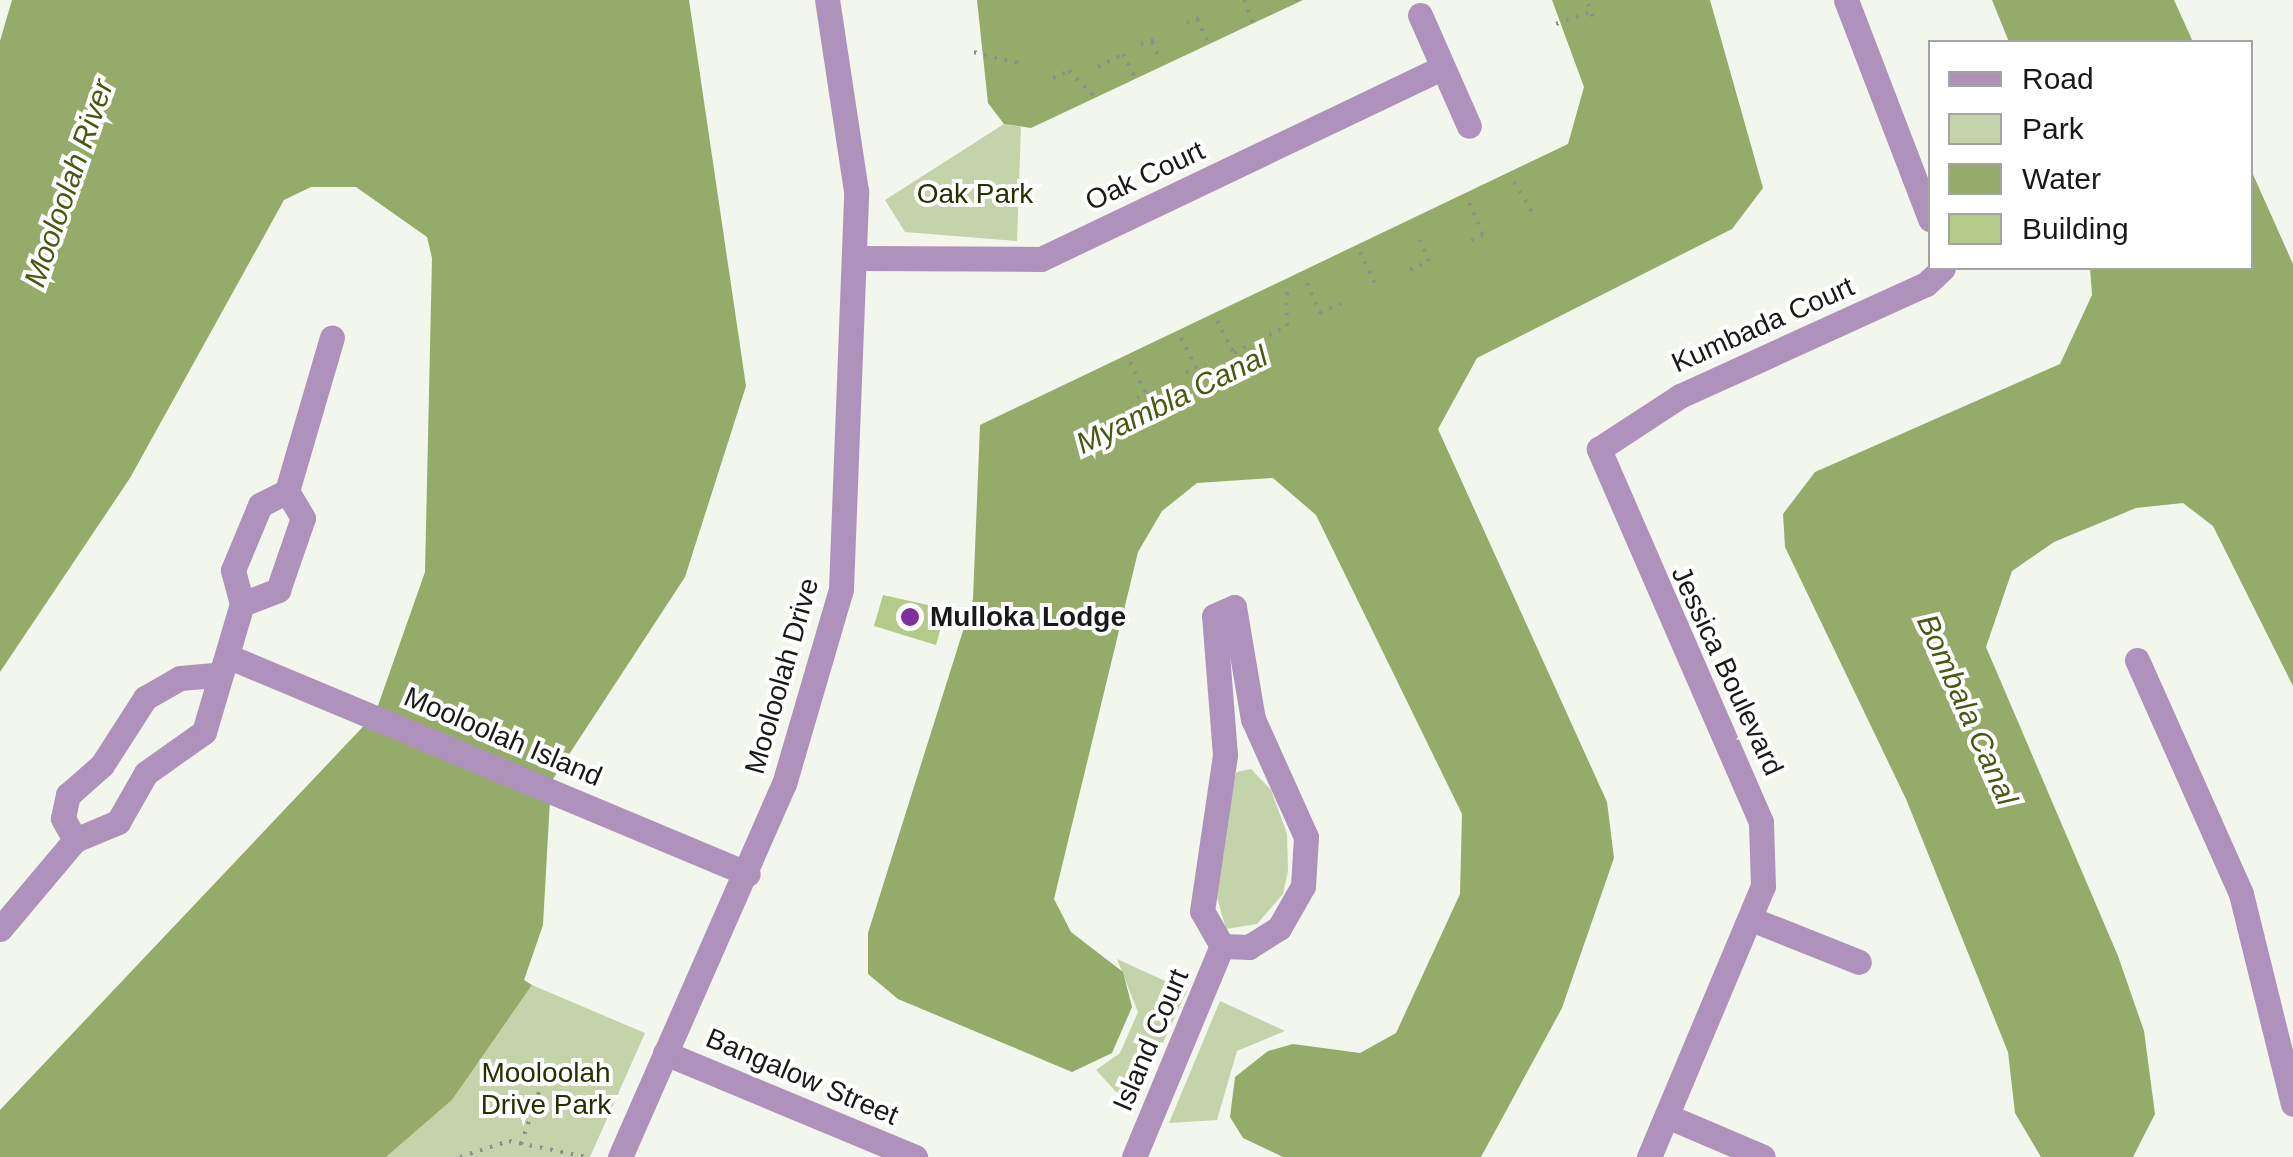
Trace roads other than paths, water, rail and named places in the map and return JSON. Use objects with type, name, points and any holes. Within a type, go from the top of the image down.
[{"type":"street","name":"Mooloolah Drive","points":[[620,1157],[748,874],[841,589],[857,258],[856,191],[827,0]]},
{"type":"street","points":[[1846,0],[1928,215]]},
{"type":"street","points":[[1420,15],[1469,126]]},
{"type":"street","name":"Oak Court","points":[[857,258],[1041,259],[1442,68]]},
{"type":"street","name":"Kumbada Court","points":[[1606,436],[1926,284],[1941,270]]},
{"type":"street","points":[[242,604],[278,590],[303,518],[287,492],[332,337]]},
{"type":"street","name":"Jessica Boulevard","points":[[1606,436],[1602,468],[1760,822],[1762,886],[1751,919],[1648,1157]]},
{"type":"street","points":[[0,929],[75,840],[118,822],[146,773],[204,732],[242,604],[233,570],[260,505],[287,492]]},
{"type":"street","name":"Island Court","points":[[1234,607],[1264,750],[1306,836],[1303,886],[1278,928],[1249,947],[1222,946],[1208,933],[1202,892],[1224,755],[1214,616],[1234,607]]},
{"type":"street","points":[[2137,660],[2240,894],[2293,1104]]},
{"type":"street","points":[[75,840],[63,818],[68,795],[102,765],[145,698],[180,678],[225,667]]},
{"type":"street","name":"Mooloolah Island","points":[[225,667],[351,705],[748,874]]},
{"type":"street","points":[[1224,755],[1264,750]]},
{"type":"street","points":[[1751,919],[1859,962]]},
{"type":"street","name":"Island Court","points":[[1134,1157],[1222,946]]},
{"type":"street","name":"Bangalow Street","points":[[666,1053],[916,1157]]},
{"type":"street","points":[[1666,1116],[1763,1157]]},
{"type":"water","name":"Mooloolah River","points":[[12,0],[689,0],[746,386],[685,577],[551,782],[543,925],[524,980],[532,985],[452,1100],[386,1157],[0,1157],[0,1110],[375,714],[425,572],[432,258],[427,237],[356,187],[311,187],[284,200],[130,478],[0,672],[0,41]]},
{"type":"water","points":[[977,0],[1303,0],[1031,128],[1004,124],[988,103]]},
{"type":"water","name":"Myambla Canal","points":[[1552,0],[1710,0],[1763,188],[1732,229],[1477,358],[1438,429],[1607,802],[1614,858],[1562,1008],[1481,1157],[1283,1157],[1243,1138],[1230,1117],[1235,1077],[1268,1051],[1293,1044],[1360,1053],[1396,1033],[1460,894],[1462,814],[1316,515],[1273,478],[1197,483],[1162,511],[1138,552],[1054,899],[1071,932],[1123,972],[1132,1007],[1112,1053],[1072,1072],[898,999],[868,974],[868,933],[973,599],[980,425],[1568,144],[1584,87]]},
{"type":"water","points":[[1992,0],[2174,0],[2192,40],[2008,40]]},
{"type":"water","name":"Bombala Canal","points":[[2253,174],[2293,264],[2293,686],[2213,526],[2183,503],[2136,508],[2054,542],[2012,571],[1986,647],[2118,956],[2144,1031],[2155,1114],[2133,1157],[2041,1157],[2015,1113],[2008,1052],[1906,799],[1785,547],[1783,514],[1815,472],[2060,364],[2092,295],[2090,270],[2253,270]]},
{"type":"place","name":"Mulloka Lodge","points":[[910,617]]},
{"type":"park label","name":"Oak Park","points":[[975,194]]},
{"type":"park label","name":"Mooloolah Drive Park","points":[[546,1089]]}]
